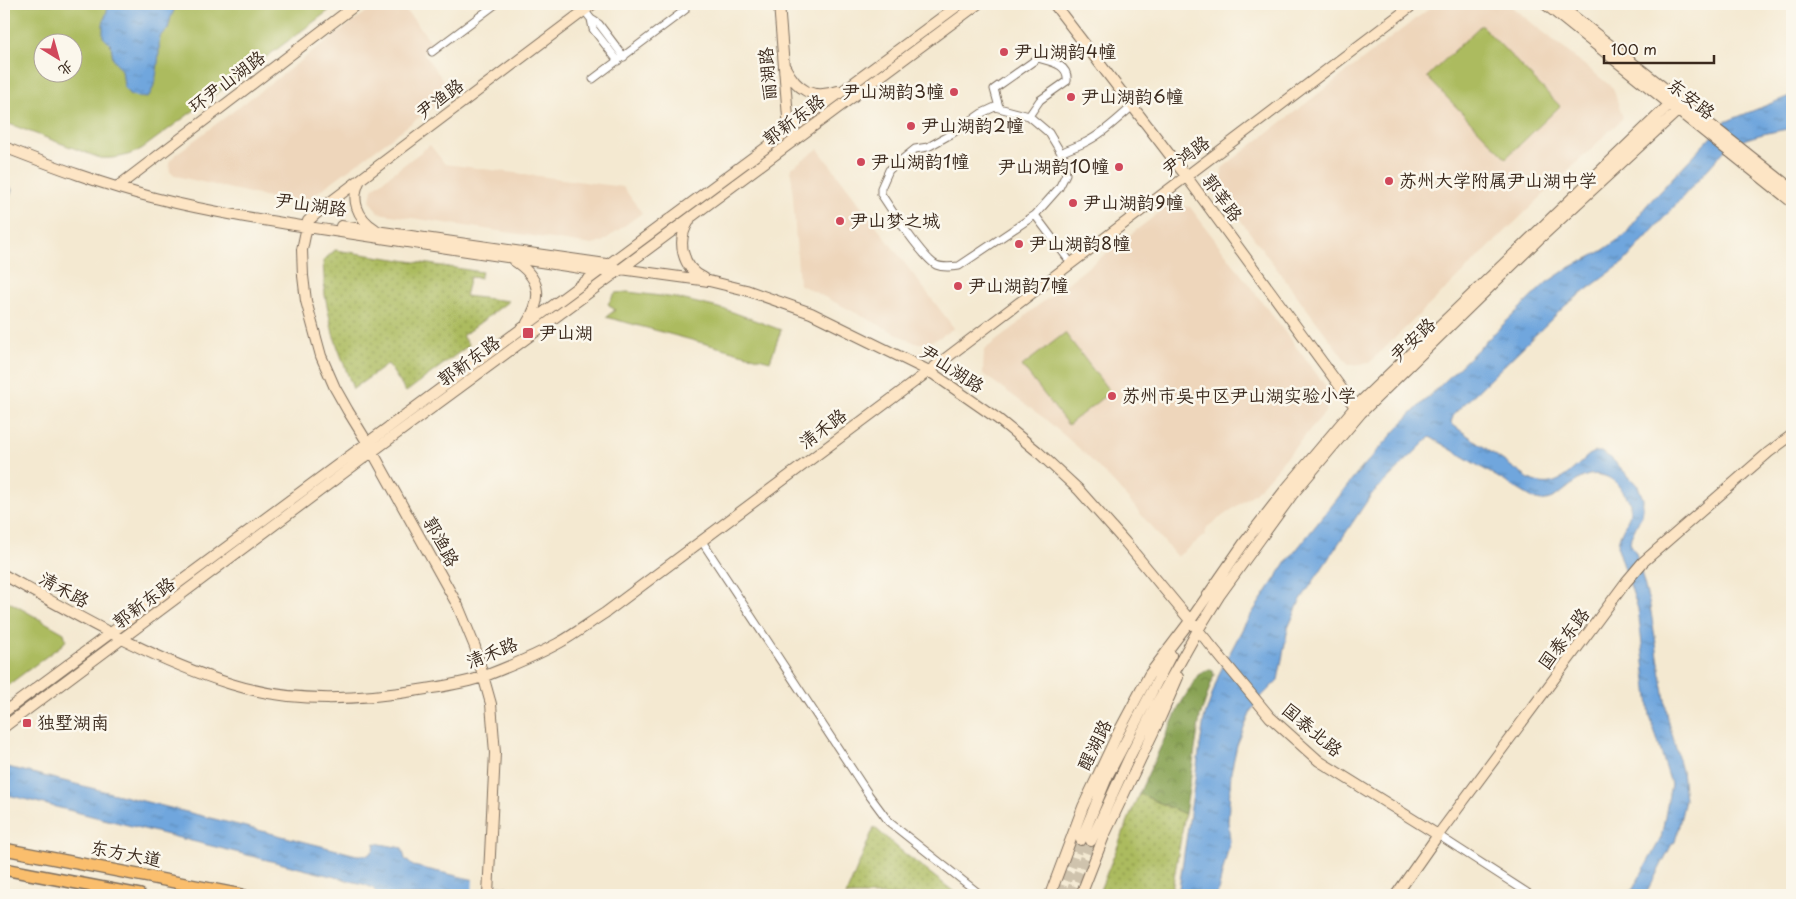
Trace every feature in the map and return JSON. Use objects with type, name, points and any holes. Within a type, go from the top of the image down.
[{"type":"main road","name":"环尹山湖路","points":[[120,184],[357,4]]},
{"type":"main road","name":"尹渔路","points":[[307,224],[325,206],[361,179],[588,15],[593,4]]},
{"type":"main road","name":"丽湖路","points":[[779,4],[789,130]]},
{"type":"main road","name":"郭新东路","points":[[4,727],[121,640],[523,328],[960,4]]},
{"type":"main road","name":"郭新东路","points":[[4,712],[110,633],[621,269],[978,4]]},
{"type":"main road","name":"郭莘路","points":[[1054,4],[1186,176],[1358,410]]},
{"type":"main road","name":"尹鸿路","points":[[929,371],[1414,4]]},
{"type":"main road","name":"东安路","points":[[1545,4],[1750,161],[1792,189]]},
{"type":"main road","name":"东安路","points":[[1558,4],[1678,104]]},
{"type":"main road","points":[[784,64],[797,85],[808,92],[824,95],[848,87]]},
{"type":"main road","name":"尹安路","points":[[1190,621],[1250,535],[1285,490],[1358,410],[1531,237],[1678,104]]},
{"type":"main road","points":[[789,130],[796,139]]},
{"type":"main road","name":"尹山湖路","points":[[4,140],[120,184]]},
{"type":"main road","name":"尹山湖路","points":[[4,147],[52,166],[213,205],[307,224],[510,258],[600,271],[621,269],[709,281],[746,290],[811,313],[929,371],[998,419],[1037,451],[1078,489],[1126,543],[1190,621]]},
{"type":"main road","name":"东安路","points":[[1750,161],[1792,202]]},
{"type":"main road","points":[[361,179],[355,191],[357,209],[367,224],[378,231]]},
{"type":"main road","points":[[692,216],[682,235],[682,251],[690,268],[697,275],[709,281]]},
{"type":"main road","name":"尹山湖路","points":[[307,224],[378,231],[611,264],[621,269]]},
{"type":"main road","name":"郭渔路","points":[[307,224],[302,250],[303,276],[306,301],[321,356],[335,388],[458,606],[475,647],[484,676],[491,704],[495,753],[488,895]]},
{"type":"main road","points":[[510,258],[528,272],[537,289],[535,308],[523,328]]},
{"type":"main road","name":"清禾路","points":[[4,575],[121,640],[199,674],[268,694],[333,699],[384,696],[453,685],[484,676],[557,644],[605,613],[929,371]]},
{"type":"main road","name":"尹安路","points":[[1198,630],[1219,596],[1292,494],[1358,410]]},
{"type":"main road","name":"国泰东路","points":[[1396,895],[1438,835],[1626,582],[1643,562],[1769,452],[1792,435]]},
{"type":"main road","points":[[1190,621],[1121,748],[1094,806],[1086,840],[1198,630]]},
{"type":"main road","name":"国泰北路","points":[[1190,621],[1270,717],[1319,761],[1438,835]]},
{"type":"main road","name":"醒湖路","points":[[1050,895],[1083,808],[1117,735],[1149,675],[1190,621]]},
{"type":"main road","points":[[1081,895],[1104,836],[1161,716],[1198,630]]},
{"type":"main road","name":"东方大道","points":[[4,849],[242,895]]},
{"type":"main road","points":[[4,869],[140,895]]},
{"type":"street","points":[[432,52],[496,4]]},
{"type":"street","points":[[593,79],[685,10]]},
{"type":"street","points":[[588,15],[594,28],[621,59]]},
{"type":"street","points":[[999,107],[994,89],[1038,58],[1056,63],[1064,68],[1068,74],[1067,81],[1040,100],[1029,116]]},
{"type":"street","points":[[1061,152],[1072,146],[1084,144],[1133,106]]},
{"type":"street","points":[[999,107],[1029,116],[1050,133],[1061,152],[1066,174],[1059,188],[1035,215],[958,266],[946,268],[934,264],[905,229],[881,194],[881,188],[889,170],[915,150],[928,147],[982,112],[999,107]]},
{"type":"street","points":[[1035,215],[1071,263]]},
{"type":"street","points":[[701,540],[884,815],[923,850],[981,895]]},
{"type":"street","points":[[1438,835],[1531,895]]},
{"type":"shaded area","points":[[377,4],[401,4],[433,44],[423,52],[452,93],[306,201],[293,203],[176,176],[170,172],[169,162],[176,154]]},
{"type":"shaded area","name":"苏州大学附属尹山湖中学","points":[[1435,4],[1508,4],[1613,88],[1623,118],[1369,363],[1349,365],[1220,193],[1222,168]]},
{"type":"shaded area","points":[[430,145],[445,164],[623,187],[642,213],[602,242],[592,245],[378,213],[370,201],[372,189]]},
{"type":"shaded area","name":"尹山梦之城","points":[[818,149],[954,328],[927,343],[915,343],[799,284],[791,168]]},
{"type":"shaded area","name":"苏州市吴中区尹山湖实验小学","points":[[1169,205],[1190,207],[1328,389],[1326,411],[1255,493],[1207,527],[1205,535],[1177,557],[1116,485],[1081,450],[1044,418],[983,374],[984,350],[1013,328],[1031,311]]},
{"type":"green space","points":[[4,4],[338,4],[143,148],[128,155],[100,158],[4,122]]},
{"type":"green space","points":[[1481,25],[1560,106],[1506,158],[1427,77]]},
{"type":"green space","points":[[335,250],[482,272],[480,278],[470,277],[465,296],[509,301],[462,336],[469,345],[406,392],[388,364],[353,389],[333,334],[325,295],[323,261]]},
{"type":"green space","points":[[628,292],[676,298],[727,310],[781,330],[770,361],[606,317],[615,310],[608,304],[615,293]]},
{"type":"green space","points":[[1065,333],[1110,392],[1068,425],[1022,366]]},
{"type":"green space","points":[[4,599],[64,633],[66,640],[4,688]]},
{"type":"green space","points":[[1209,669],[1213,671],[1214,675],[1200,717],[1185,814],[1140,794],[1138,796],[1180,705],[1198,675]]},
{"type":"green space","points":[[1140,794],[1185,814],[1171,895],[1098,895],[1138,796]]},
{"type":"green space","points":[[874,827],[899,849],[958,895],[846,895]]},
{"type":"water","points":[[109,4],[177,4],[168,29],[160,37],[156,77],[153,89],[147,98],[129,94],[124,87],[122,70],[113,59],[111,45],[103,37],[103,24]]},
{"type":"water","points":[[1792,95],[1792,128],[1748,138],[1724,151],[1624,262],[1566,305],[1454,414],[1451,422],[1529,479],[1539,483],[1555,482],[1569,473],[1589,455],[1601,452],[1611,458],[1638,486],[1643,499],[1642,514],[1630,543],[1636,553],[1650,606],[1668,719],[1682,771],[1685,800],[1675,842],[1672,844],[1646,894],[1626,895],[1633,889],[1661,838],[1671,784],[1650,716],[1638,609],[1618,548],[1620,536],[1629,515],[1630,504],[1612,479],[1601,475],[1583,477],[1554,497],[1536,500],[1430,437],[1371,495],[1300,601],[1288,628],[1278,680],[1252,709],[1237,745],[1231,772],[1228,821],[1230,841],[1217,895],[1178,895],[1204,719],[1219,674],[1245,624],[1285,564],[1361,469],[1409,416],[1546,283],[1567,269],[1602,251],[1625,235],[1646,206],[1725,122]]},
{"type":"water","points":[[4,185],[12,190],[4,214]]},
{"type":"water","points":[[4,766],[357,855],[368,855],[374,850],[375,843],[402,848],[405,859],[413,866],[541,895],[378,895],[373,888],[363,884],[4,794]]},
{"type":"pier","points":[[473,878],[499,884],[499,895],[472,895]]},
{"type":"tunnel","points":[[1061,895],[1081,840]]},
{"type":"tunnel","points":[[1070,895],[1091,841]]},
{"type":"place","name":"尹山湖韵4幢","points":[[1004,52]]},
{"type":"place","name":"尹山湖韵3幢","points":[[954,92]]},
{"type":"place","name":"尹山湖韵6幢","points":[[1071,97]]},
{"type":"place","name":"尹山湖韵2幢","points":[[911,126]]},
{"type":"place","name":"尹山湖韵1幢","points":[[861,162]]},
{"type":"place","name":"尹山湖韵10幢","points":[[1119,167]]},
{"type":"place","name":"苏州大学附属尹山湖中学","points":[[1389,181]]},
{"type":"place","name":"尹山湖韵9幢","points":[[1073,203]]},
{"type":"place","name":"尹山梦之城","points":[[840,221]]},
{"type":"place","name":"尹山湖韵8幢","points":[[1019,244]]},
{"type":"place","name":"尹山湖韵7幢","points":[[958,286]]},
{"type":"place","name":"尹山湖","points":[[528,333]]},
{"type":"place","name":"苏州市吴中区尹山湖实验小学","points":[[1112,396]]},
{"type":"place","name":"独墅湖南","points":[[27,723]]}]
